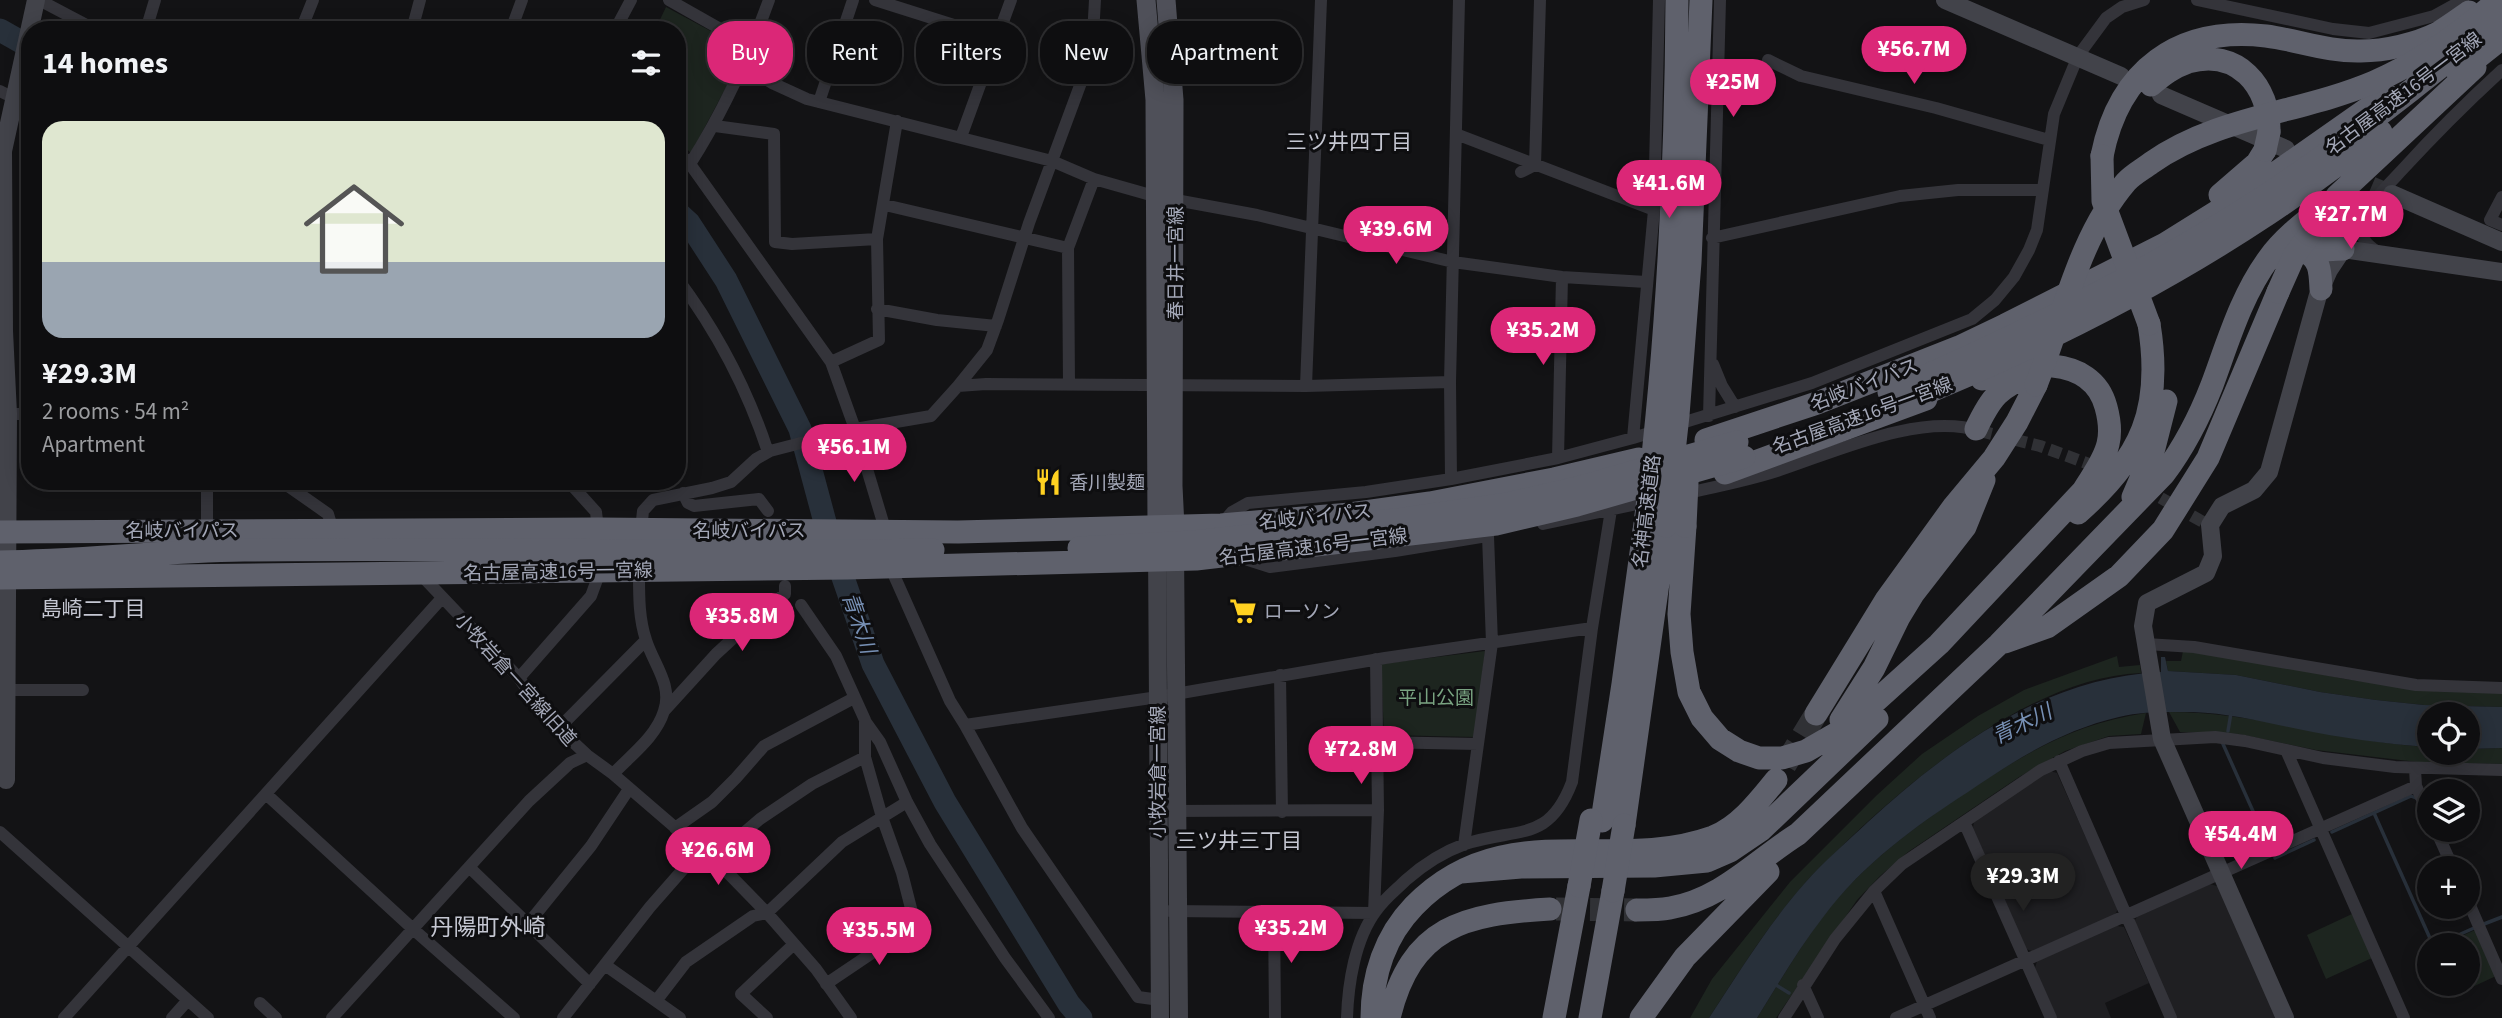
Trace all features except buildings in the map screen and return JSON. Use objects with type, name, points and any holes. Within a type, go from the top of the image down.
[{"type":"highway","name":"名神高速道路","points":[[1568,1018],[1665,527],[1658,420],[1671,254],[1677,91],[1677,0]]},
{"type":"highway","points":[[1701,0],[1690,262],[1696,284],[1665,527],[1689,692],[1702,718],[1720,739],[1739,751],[1759,758],[1782,758],[1806,751],[1846,728],[1939,644]]},
{"type":"highway","points":[[2128,510],[2154,448],[2168,390],[2169,365],[2124,221],[2108,159],[2106,133],[2114,111],[2127,89],[2149,66],[2180,47],[2199,40],[2231,34],[2267,36],[2340,50],[2393,48],[2437,34],[2488,0]]},
{"type":"highway","points":[[1816,714],[1886,600],[1954,506],[1994,458],[2017,422],[2036,385],[2098,221],[2127,180],[2170,150],[2216,129],[2374,82],[2407,66],[2462,30],[2500,0]]},
{"type":"highway","name":"名岐バイパス","points":[[2,556],[207,530],[958,531],[1221,525],[1350,514],[1430,503],[1616,465],[1727,434],[1817,403],[1959,347],[2165,244],[2250,191],[2371,107],[2462,36],[2500,0]]},
{"type":"highway","name":"名古屋高速16号一宮線","points":[[2,556],[415,548],[849,551],[1075,549],[1193,542],[1404,519],[1507,504],[1577,488],[1737,442],[1889,392],[1967,359],[2158,261],[2257,201],[2361,127],[2447,62],[2502,16]]},
{"type":"highway","points":[[1999,644],[2047,627],[2119,576],[2163,530],[2207,458],[2294,256],[2337,196],[2418,122],[2502,39]]},
{"type":"highway","name":"名古屋高速16号一宮線","points":[[2,556],[875,567],[1182,560],[1302,548],[1496,523],[1577,505],[1700,471],[1894,406],[1972,375],[2166,276],[2268,214],[2502,39]]},
{"type":"highway","points":[[1637,910],[1670,909],[1714,894],[1738,879],[1798,834],[1999,644],[2164,474],[2179,454],[2211,386],[2242,306],[2269,258],[2287,238],[2388,156],[2502,47]]},
{"type":"highway","name":"名岐バイパス","points":[[2,556],[425,579],[639,575],[794,580],[1018,568],[1166,566],[1245,559],[1527,523],[1735,470],[1894,412],[2077,331],[2227,247],[2306,195],[2502,47]]},
{"type":"highway","points":[[2108,159],[2130,111],[2145,90],[2167,71],[2202,60],[2233,65],[2250,77],[2263,94],[2268,106],[2273,144],[2257,163],[2165,244]]},
{"type":"highway","points":[[2309,251],[2339,237],[2358,221]]},
{"type":"highway","points":[[2253,284],[2281,259],[2293,254],[2343,249]]},
{"type":"highway","points":[[2309,251],[2316,260],[2321,289]]},
{"type":"highway","points":[[2024,556],[2043,545],[2096,497],[2138,442],[2148,416],[2154,387],[2155,321]]},
{"type":"highway","points":[[1461,872],[1521,867],[1680,865],[1707,861],[1730,851],[1761,830],[1885,712],[1939,644],[2083,491],[2099,466],[2108,444],[2109,420],[2105,401],[2094,384],[2078,373],[2060,366],[2043,365],[1999,371],[1955,392],[1894,412]]},
{"type":"highway","points":[[1978,430],[1987,406],[2004,386],[2045,369],[2060,366]]},
{"type":"highway","points":[[1829,737],[1851,707],[1913,594],[1965,527],[1994,458]]},
{"type":"highway","name":"名神高速道路","points":[[1606,822],[1629,639],[1665,527]]},
{"type":"highway","points":[[1372,1018],[1372,1002],[1384,952],[1398,923],[1419,902],[1461,872],[1489,859],[1519,852],[1558,849],[1650,850],[1687,845],[1717,836],[1747,814],[1776,780]]},
{"type":"highway","points":[[1642,1018],[1685,957],[1785,856],[1798,834]]},
{"type":"highway","name":"名神高速道路","points":[[1590,1018],[1595,888]]},
{"type":"highway","points":[[1555,1018],[1595,888]]},
{"type":"highway","points":[[1389,1018],[1396,989],[1410,962],[1430,942],[1457,924],[1483,916],[1550,909]]},
{"type":"main road","name":"春日井一宮線","points":[[1146,0],[1155,100],[1154,196],[1173,486],[1166,527]]},
{"type":"main road","name":"春日井一宮線","points":[[1165,387],[1175,200],[1174,100],[1166,0]]},
{"type":"street","points":[[149,21],[155,0]]},
{"type":"street","points":[[305,21],[313,0]]},
{"type":"street","points":[[414,21],[420,0]]},
{"type":"street","points":[[514,21],[522,0]]},
{"type":"street","points":[[620,21],[631,0]]},
{"type":"street","points":[[669,0],[707,22]]},
{"type":"street","points":[[761,21],[769,0]]},
{"type":"street","points":[[819,102],[853,0]]},
{"type":"street","points":[[875,0],[941,21]]},
{"type":"street","points":[[1004,21],[1012,0]]},
{"type":"street","points":[[641,530],[643,511],[653,500],[731,482],[756,459],[769,452],[855,429],[931,416],[958,386],[987,350],[996,326],[1024,239],[1091,53],[1095,0]]},
{"type":"street","points":[[1306,386],[1321,0]]},
{"type":"street","points":[[1451,479],[1452,262],[1459,0]]},
{"type":"street","points":[[1535,165],[1540,0]]},
{"type":"street","points":[[1633,438],[1654,210],[1659,0]]},
{"type":"street","points":[[1709,416],[1720,0]]},
{"type":"street","points":[[1945,0],[2121,76]]},
{"type":"street","points":[[1221,525],[1231,512],[1248,503],[1366,492],[1451,479],[1558,458],[1633,438],[1812,383],[1972,319],[1995,300],[2014,277],[2029,250],[2037,230],[2054,114],[2078,56],[2106,18],[2122,6],[2144,0]]},
{"type":"street","points":[[2197,0],[2333,29],[2369,33],[2434,16],[2443,5],[2463,0]]},
{"type":"street","points":[[36,4],[75,21]]},
{"type":"street","points":[[1768,60],[1801,76],[1936,108],[2049,139]]},
{"type":"street","points":[[3,783],[4,331],[1,151],[21,70]]},
{"type":"street","points":[[2285,1018],[2161,736],[2143,626],[2147,603],[2206,573],[2213,556],[2206,524],[2222,506],[2254,490],[2269,472],[2321,289],[2358,221],[2426,145],[2502,70]]},
{"type":"street","points":[[690,164],[715,125],[735,84]]},
{"type":"street","points":[[774,84],[807,99],[1052,161],[1094,179],[1154,196],[1257,215],[1452,262],[1562,277],[1646,282]]},
{"type":"street","points":[[961,137],[981,84]]},
{"type":"street","points":[[2161,95],[2273,144]]},
{"type":"street","points":[[831,362],[879,340],[877,239],[885,205],[897,121]]},
{"type":"street","points":[[715,125],[775,134],[775,242],[792,244],[877,239]]},
{"type":"street","points":[[1456,134],[1654,210]]},
{"type":"street","points":[[686,160],[831,362],[855,429],[877,529]]},
{"type":"street","points":[[1521,172],[1535,165]]},
{"type":"street","points":[[1069,384],[1068,248],[1094,179]]},
{"type":"street","points":[[1712,238],[1900,196],[1958,190],[2043,190]]},
{"type":"street","points":[[2392,194],[2502,242]]},
{"type":"street","points":[[2502,197],[2490,220],[2502,225]]},
{"type":"street","points":[[885,205],[1068,248]]},
{"type":"street","points":[[2358,221],[2363,239],[2370,247],[2384,255]]},
{"type":"street","points":[[2343,249],[2502,272]]},
{"type":"street","points":[[1558,458],[1562,277]]},
{"type":"street","points":[[686,290],[733,369],[769,452]]},
{"type":"street","points":[[877,309],[937,320],[996,326]]},
{"type":"street","points":[[1711,359],[1722,386],[1735,407]]},
{"type":"street","points":[[958,386],[1306,386],[1450,382]]},
{"type":"street","points":[[1245,559],[1270,567],[1488,536],[1774,472],[1901,430],[1951,426],[1978,430]]},
{"type":"street","points":[[207,490],[207,530]]},
{"type":"street","points":[[294,490],[328,514],[333,531]]},
{"type":"street","points":[[576,490],[596,512],[598,529]]},
{"type":"street","points":[[683,493],[688,503],[694,506],[759,499],[768,511]]},
{"type":"street","points":[[1160,911],[1374,913],[1430,861],[1464,845],[1546,824],[1566,800],[1572,782],[1611,510]]},
{"type":"street","name":"小牧岩倉一宮線","points":[[1160,1009],[1158,697],[1166,527]]},
{"type":"street","points":[[1464,845],[1492,643],[1488,536]]},
{"type":"street","name":"小牧岩倉一宮線","points":[[1166,566],[1177,692],[1179,1018]]},
{"type":"street","points":[[887,573],[950,701],[1022,828],[1138,997],[1160,1009]]},
{"type":"street","points":[[639,575],[639,610],[646,640],[666,687],[665,710]]},
{"type":"street","points":[[519,678],[591,596],[598,577]]},
{"type":"street","name":"小牧岩倉一宮線旧道","points":[[332,1018],[529,801],[570,763],[587,755],[558,729],[535,704],[519,678],[425,579]]},
{"type":"street","points":[[613,774],[653,732],[665,710],[716,654],[785,594],[794,580]]},
{"type":"street","points":[[64,1018],[442,598]]},
{"type":"street","points":[[801,605],[836,656],[854,698],[880,743],[906,802],[930,844],[1005,958],[1049,1018]]},
{"type":"street","points":[[965,725],[1158,697],[1376,659],[1592,628]]},
{"type":"street","points":[[558,729],[646,640]]},
{"type":"street","points":[[2146,644],[2194,646],[2416,685],[2502,688]]},
{"type":"street","points":[[1348,1018],[1352,969],[1374,913],[1378,810],[1376,659]]},
{"type":"street","points":[[1280,675],[1282,812]]},
{"type":"street","points":[[3,690],[83,690]]},
{"type":"street","points":[[675,828],[712,802],[764,747],[854,698]]},
{"type":"street","points":[[826,984],[915,924],[902,873],[865,757],[865,720]]},
{"type":"street","points":[[1784,1018],[1835,939],[1874,891],[1902,864],[2059,761],[2109,743],[2161,736],[2215,737],[2323,758],[2415,769],[2502,770]]},
{"type":"street","points":[[1377,742],[1478,744]]},
{"type":"street","points":[[2286,750],[2404,1018]]},
{"type":"street","points":[[587,755],[613,774],[712,860],[766,913],[794,944],[850,1018]]},
{"type":"street","points":[[712,860],[760,819],[812,784],[865,757]]},
{"type":"street","points":[[2059,761],[2171,1018]]},
{"type":"street","points":[[1896,1018],[2416,786],[2415,769]]},
{"type":"street","points":[[527,925],[591,846],[629,789]]},
{"type":"street","points":[[265,793],[514,1018]]},
{"type":"street","points":[[656,1001],[686,962],[753,916],[766,913],[842,842],[906,802]]},
{"type":"street","points":[[1159,811],[1378,810]]},
{"type":"street","points":[[1964,822],[2051,1018]]},
{"type":"street","points":[[0,832],[208,1018]]},
{"type":"street","points":[[563,1018],[700,850]]},
{"type":"street","points":[[469,867],[590,984]]},
{"type":"street","points":[[1874,891],[1930,1018]]},
{"type":"street","points":[[1274,913],[1275,1018]]},
{"type":"street","points":[[2476,919],[2502,979]]},
{"type":"street","points":[[766,1018],[741,994],[794,944]]},
{"type":"street","points":[[605,965],[680,1018]]},
{"type":"street","points":[[1803,985],[1818,1018]]},
{"type":"street","points":[[172,1018],[188,1000]]},
{"type":"street","points":[[260,1003],[276,1018]]},
{"type":"shaded area","points":[[2050,771],[2057,773],[2118,909],[2114,916],[2034,952],[2026,949],[1973,828],[1974,821]]},
{"type":"shaded area","points":[[2210,884],[2220,887],[2277,1018],[2175,1018],[2133,923],[2137,917]]},
{"type":"shaded area","points":[[2117,926],[2124,927],[2149,983],[2105,1003],[2111,1018],[2057,1018],[2035,968],[2037,961]]},
{"type":"green space","points":[[666,7],[707,29],[707,84],[728,84],[691,153],[686,148],[686,21],[659,21]]},
{"type":"green space","name":"平山公園","points":[[1485,651],[1475,737],[1384,735],[1381,664]]},
{"type":"green space","points":[[2183,651],[2234,657],[2345,679],[2412,688],[2502,692],[2502,707],[2480,706],[2480,702],[2417,702],[2417,704],[2376,700],[2236,675],[2168,671],[2166,661],[2181,661]]},
{"type":"green space","points":[[2117,656],[2119,667],[2140,665],[2141,673],[2101,679],[2061,691],[2021,710],[1982,733],[1908,787],[1846,842],[1791,899],[1709,1018],[1690,1018],[1712,979],[1790,882],[1922,754],[1978,716],[2024,690]]},
{"type":"green space","points":[[2169,712],[2234,717],[2417,746],[2417,762],[2316,750],[2239,734],[2180,732]]},
{"type":"green space","points":[[2146,713],[2141,734],[2109,736],[2065,751],[2019,777],[1908,852],[1857,900],[1776,1018],[1757,1018],[1824,915],[1854,881],[1904,837],[1940,810],[2026,755],[2094,725]]},
{"type":"green space","points":[[2502,748],[2502,764],[2480,763],[2480,749]]},
{"type":"green space","points":[[2352,914],[2372,958],[2326,979],[2307,935]]},
{"type":"green space","points":[[2480,941],[2496,976],[2480,983]]},
{"type":"water","points":[[2161,657],[2165,657],[2168,671],[2236,675],[2320,692],[2417,704],[2417,746],[2347,738],[2206,713],[2128,715],[2078,730],[2003,769],[1948,805],[1872,863],[1824,916],[1757,1018],[1709,1018],[1766,932],[1804,884],[1869,821],[1933,767],[2003,720],[2040,702],[2079,687],[2119,677],[2161,672]]},
{"type":"water","points":[[2480,706],[2502,707],[2502,748],[2480,749]]},
{"type":"waterway","name":"青木川","points":[[0,30],[21,42]]},
{"type":"waterway","name":"青木川","points":[[686,220],[726,280],[800,429],[829,537],[873,664],[945,802],[1069,1004],[1081,1018]]},
{"type":"waterway","points":[[2228,731],[2231,713]]},
{"type":"waterway","points":[[2223,744],[2269,847]]},
{"type":"waterway","points":[[2332,832],[2411,796],[2416,798]]},
{"type":"waterway","points":[[2374,813],[2428,933]]},
{"type":"waterway","points":[[2275,858],[2314,840]]},
{"type":"waterway","points":[[2484,924],[2502,917]]},
{"type":"waterway","points":[[2463,933],[2474,928]]},
{"type":"waterway","points":[[1776,985],[1789,993]]},
{"type":"tunnel","points":[[2347,175],[2392,194]]},
{"type":"tunnel","points":[[1980,431],[2040,446],[2100,468]]},
{"type":"tunnel","points":[[2145,489],[2203,522]]},
{"type":"tunnel","points":[[1785,765],[1816,714]]},
{"type":"tunnel","points":[[1556,909],[1637,910]]},
{"type":"place","name":"香川製麺","points":[[1048,482]]},
{"type":"place","name":"ローソン","points":[[1243,611]]},
{"type":"district","name":"三ツ井四丁目","points":[[1349,142]]},
{"type":"district","name":"島崎二丁目","points":[[93,609]]},
{"type":"district","name":"三ツ井三丁目","points":[[1239,841]]},
{"type":"district","name":"丹陽町外崎","points":[[488,927]]}]
